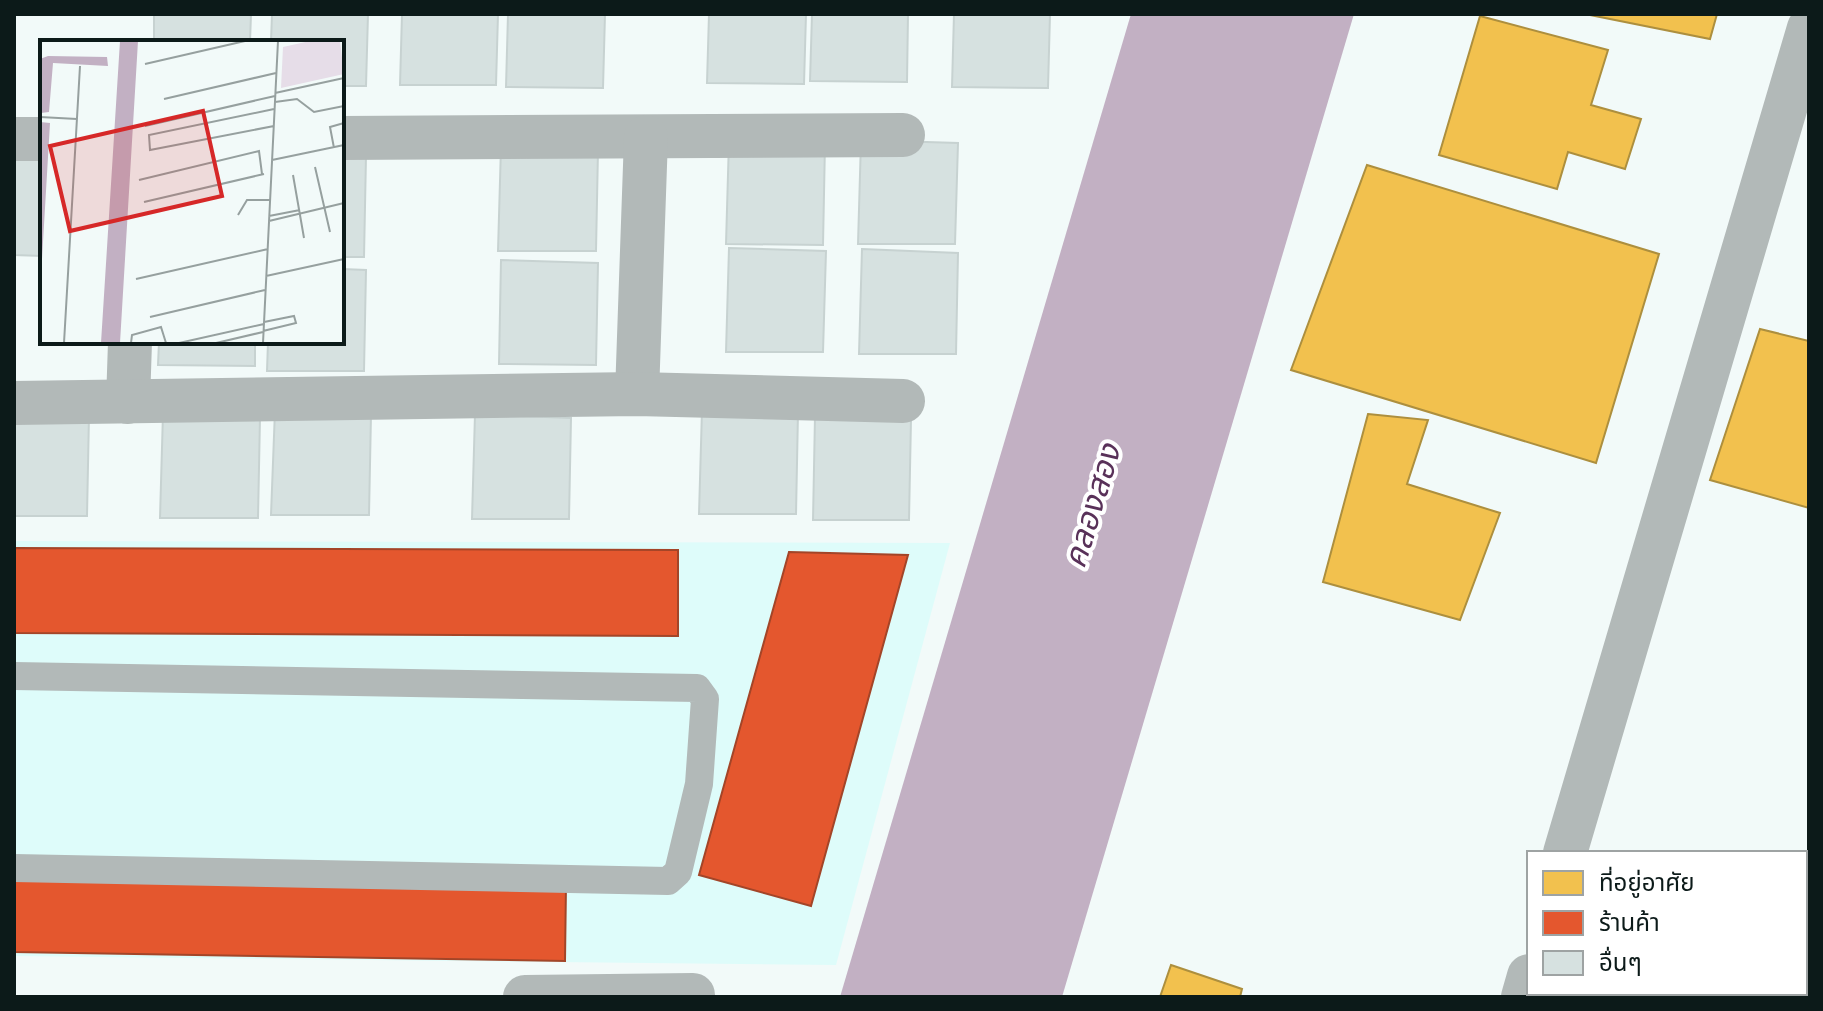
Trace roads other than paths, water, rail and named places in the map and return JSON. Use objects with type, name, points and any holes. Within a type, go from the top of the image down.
[{"type":"street","points":[[1566,851],[1809,28]]},
{"type":"street","points":[[344,138],[903,135]]},
{"type":"street","points":[[637,394],[646,137]]},
{"type":"street","points":[[14,139],[40,139]]},
{"type":"street","points":[[128,402],[130,344]]},
{"type":"street","points":[[14,403],[637,394],[903,401]]},
{"type":"street","points":[[525,997],[693,995]]},
{"type":"lane","points":[[14,676],[697,688],[705,699],[699,784],[678,872],[668,881],[14,868]]},
{"type":"water","name":"คลองสอง","points":[[1131,14],[1354,14],[1062,997],[840,997]]}]
